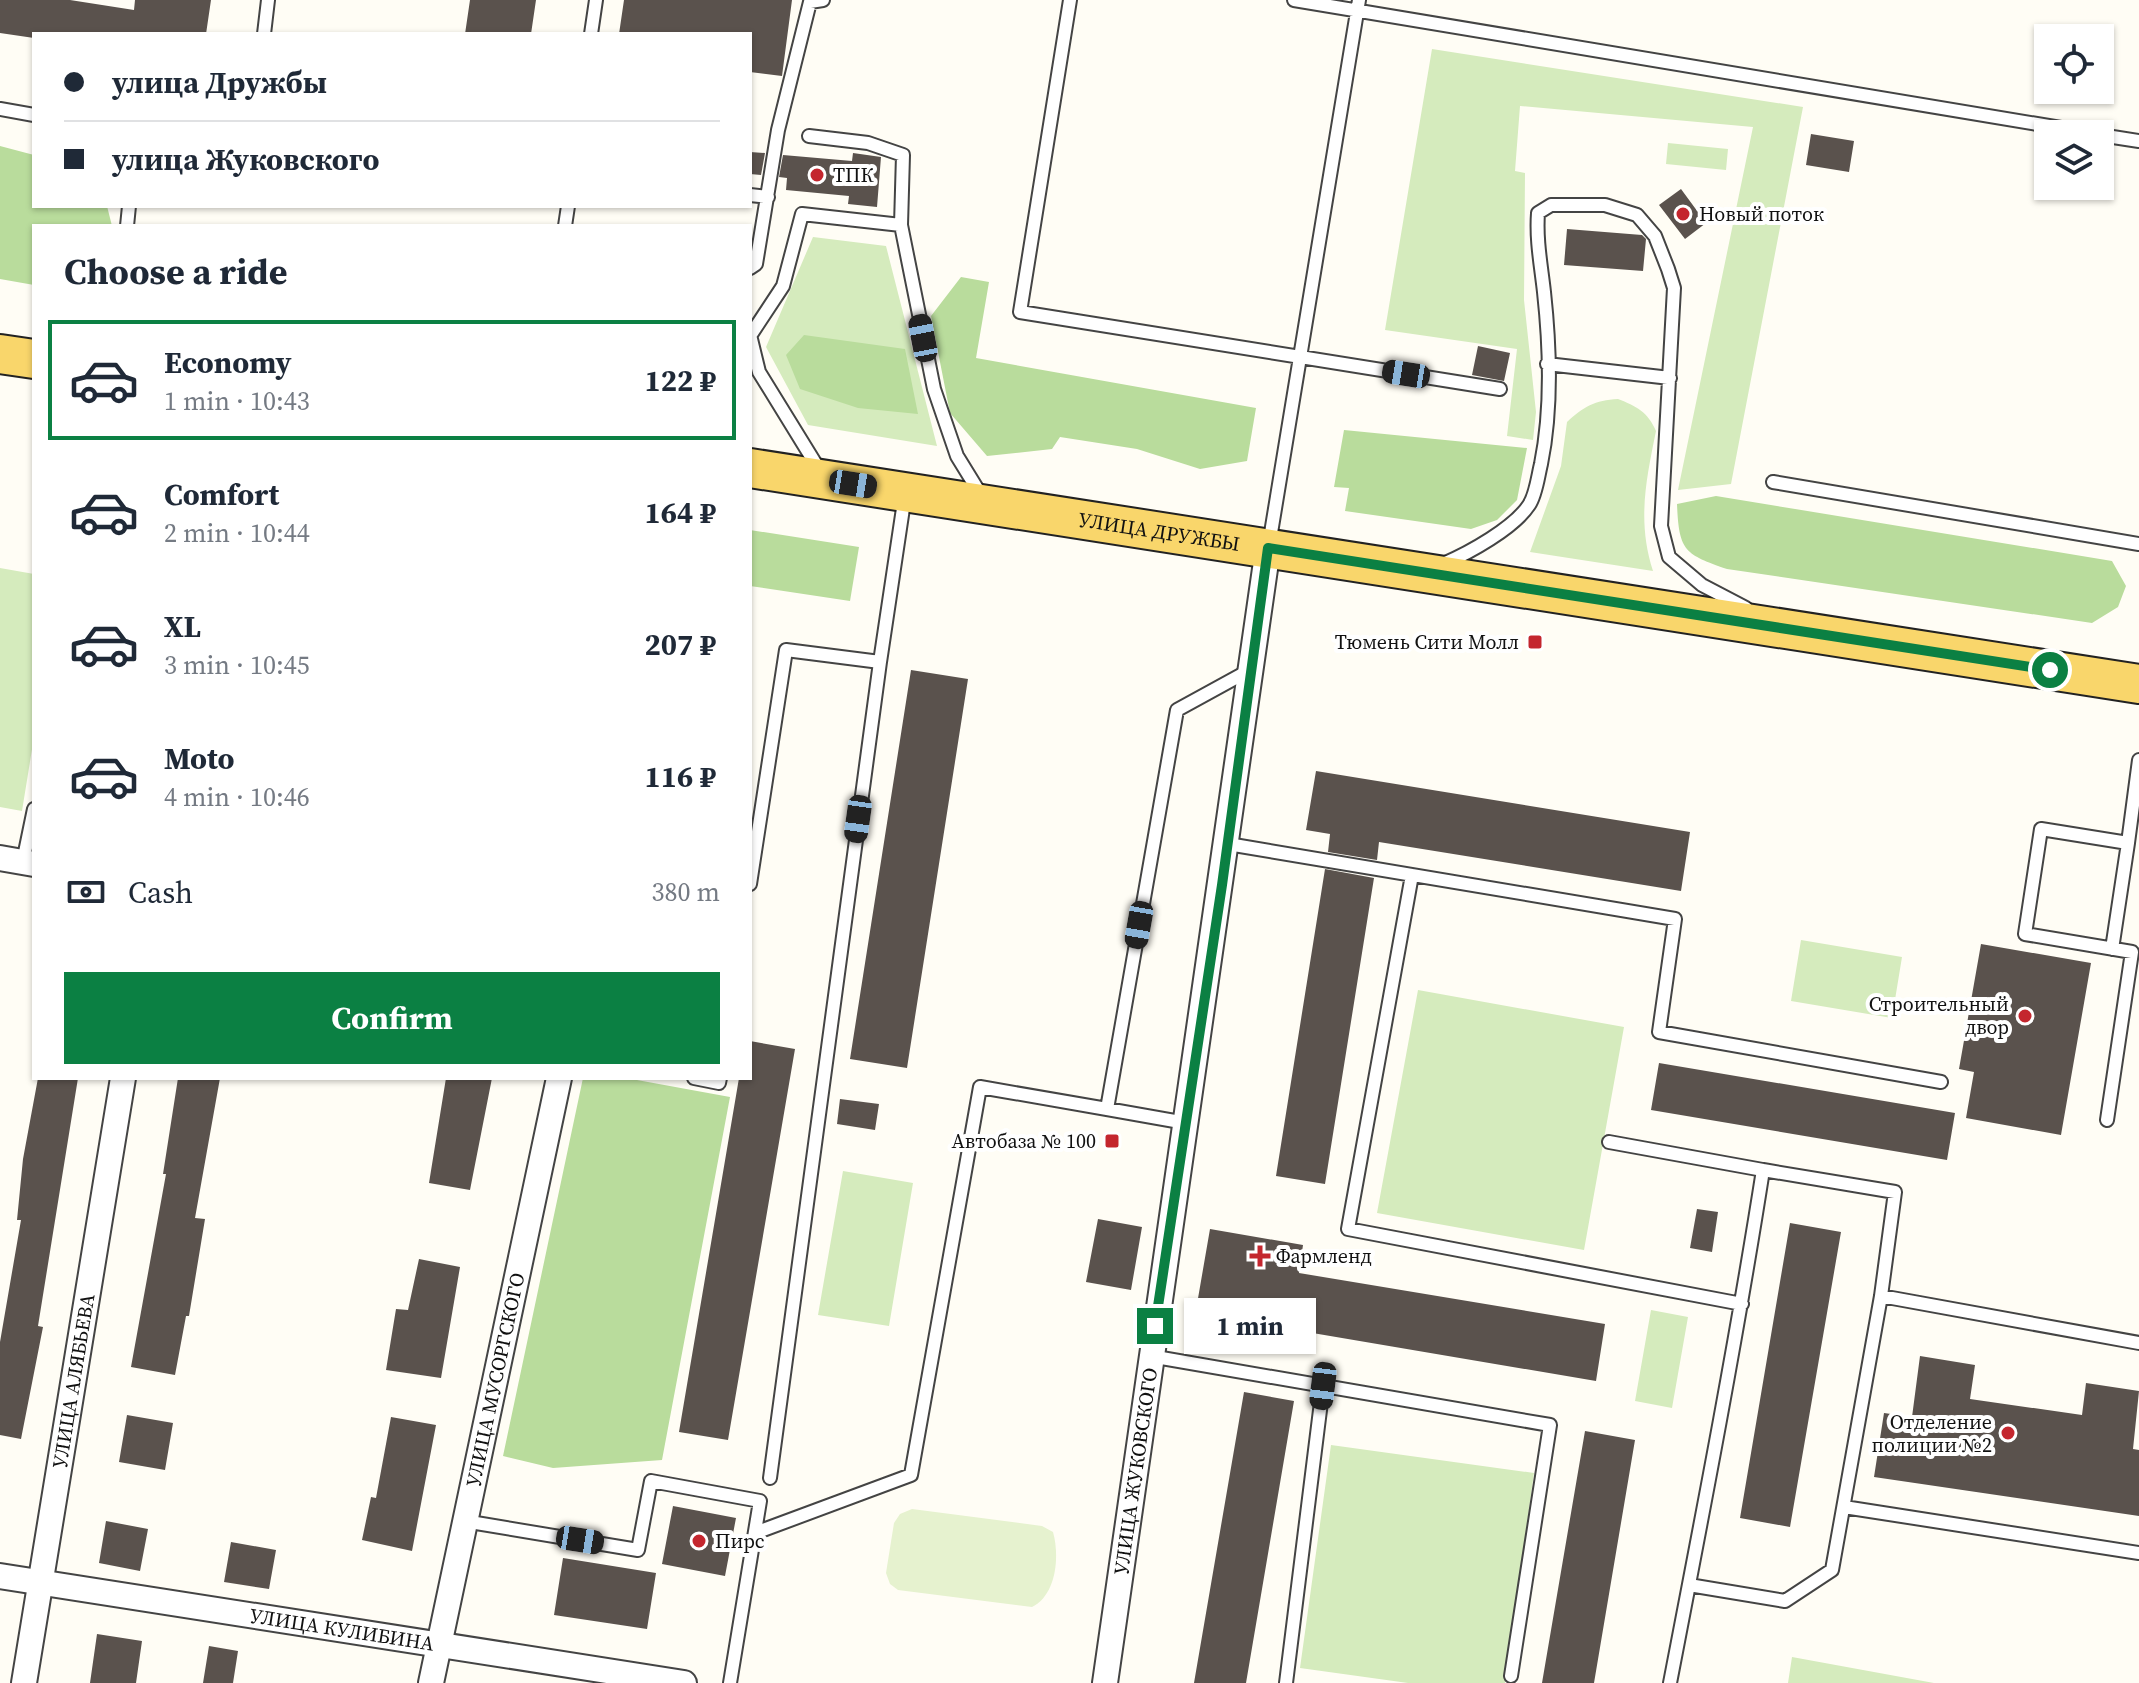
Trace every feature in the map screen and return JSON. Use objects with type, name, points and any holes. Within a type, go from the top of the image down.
[{"type":"main road","points":[[0,354],[32,359]]},
{"type":"main road","name":"УЛИЦА ДРУЖБЫ","points":[[752,468],[2139,684]]},
{"type":"street","name":"УЛИЦА ЖУКОВСКОГО","points":[[1105,1683],[1150,1356],[1228,844],[1268,548]]},
{"type":"street","name":"УЛИЦА АЛЯБЬЕВА","points":[[24,1683],[123,1080]]},
{"type":"street","name":"УЛИЦА МУСОРГСКОГО","points":[[431,1683],[559,1080]]},
{"type":"street","name":"УЛИЦА КУЛИБИНА","points":[[0,1576],[684,1683]]},
{"type":"lane","points":[[264,32],[268,0]]},
{"type":"lane","points":[[591,32],[596,0]]},
{"type":"lane","points":[[752,267],[756,264],[778,130],[810,2],[823,0]]},
{"type":"lane","points":[[1070,0],[1020,312],[1500,389]]},
{"type":"lane","points":[[1294,0],[1358,6],[2034,123]]},
{"type":"lane","points":[[1268,548],[1358,6]]},
{"type":"lane","points":[[0,109],[32,115]]},
{"type":"lane","points":[[809,136],[868,143],[903,155],[901,225],[934,389],[957,456],[987,504]]},
{"type":"lane","points":[[2114,137],[2139,141]]},
{"type":"lane","points":[[752,195],[768,197]]},
{"type":"lane","points":[[1423,573],[1462,556],[1500,531],[1530,505],[1547,437],[1547,364],[1544,294],[1536,235],[1538,213],[1551,205],[1605,205],[1637,215],[1655,236],[1674,288],[1661,526],[1669,557],[1702,585],[1784,629]]},
{"type":"lane","points":[[752,332],[783,286],[802,214],[901,225]]},
{"type":"lane","points":[[752,343],[759,372],[827,480]]},
{"type":"lane","points":[[1547,364],[1670,378]]},
{"type":"lane","points":[[1773,482],[2139,544]]},
{"type":"lane","points":[[770,1478],[880,662],[906,492]]},
{"type":"lane","points":[[752,871],[786,650],[880,662]]},
{"type":"lane","points":[[1107,1109],[1177,710],[1250,670]]},
{"type":"lane","points":[[2112,949],[2139,760]]},
{"type":"lane","points":[[19,861],[32,816]]},
{"type":"lane","points":[[2107,1120],[2132,952],[2025,934],[2041,829],[2128,843]]},
{"type":"lane","points":[[1228,844],[1675,919],[1659,1032],[1941,1082]]},
{"type":"lane","points":[[1412,875],[1348,1229],[1742,1304]]},
{"type":"lane","points":[[755,1533],[911,1475],[980,1087],[1186,1123]]},
{"type":"lane","points":[[1609,1142],[1895,1192],[1881,1296],[1832,1570],[1785,1601],[1689,1585]]},
{"type":"lane","points":[[1670,1683],[1742,1304],[1763,1170]]},
{"type":"lane","points":[[1881,1296],[2139,1343]]},
{"type":"lane","points":[[1150,1356],[1550,1425],[1511,1676]]},
{"type":"lane","points":[[1286,1683],[1323,1386]]},
{"type":"lane","points":[[464,1521],[638,1550],[651,1481],[760,1501],[730,1683]]},
{"type":"lane","points":[[1844,1507],[2139,1553]]},
{"type":"green space","points":[[1432,49],[1803,107],[1731,484],[1678,490],[1753,127],[1520,106],[1515,171],[1525,173],[1524,300],[1536,412],[1533,440],[1507,436],[1517,349],[1385,330]]},
{"type":"green space","points":[[1668,143],[1728,149],[1726,170],[1666,164]]},
{"type":"green space","points":[[0,146],[32,154],[32,208],[108,208],[112,224],[32,224],[32,285],[0,279]]},
{"type":"green space","points":[[813,237],[886,246],[937,446],[808,425],[766,347]]},
{"type":"green space","points":[[961,277],[989,282],[976,358],[1256,408],[1247,461],[1200,469],[1137,449],[1060,437],[1052,449],[987,456],[950,413],[931,316]]},
{"type":"green space","points":[[804,335],[905,349],[918,414],[858,408],[800,389],[786,355]]},
{"type":"green space","points":[[1618,399],[1641,410],[1656,431],[1646,484],[1644,518],[1653,571],[1530,552],[1561,466],[1567,422],[1590,405]]},
{"type":"green space","points":[[1344,430],[1527,448],[1517,500],[1497,520],[1471,529],[1345,511],[1349,488],[1334,487]]},
{"type":"green space","points":[[1716,496],[2112,561],[2126,586],[2118,607],[2092,623],[1727,569],[1693,554],[1682,541],[1680,532],[1677,504]]},
{"type":"green space","points":[[752,530],[859,547],[850,601],[752,586]]},
{"type":"green space","points":[[0,568],[32,574],[32,749],[22,811],[0,807]]},
{"type":"green space","points":[[1801,940],[1902,957],[1892,1018],[1791,1001]]},
{"type":"green space","points":[[1418,990],[1624,1027],[1584,1250],[1377,1213]]},
{"type":"green space","points":[[583,1080],[637,1080],[730,1097],[662,1460],[553,1468],[503,1456]]},
{"type":"green space","points":[[843,1171],[913,1183],[889,1326],[818,1315]]},
{"type":"green space","points":[[1651,1310],[1688,1317],[1672,1408],[1635,1401]]},
{"type":"green space","points":[[1331,1445],[1534,1473],[1505,1683],[1408,1683],[1300,1668]]},
{"type":"green space","points":[[912,1509],[1042,1526],[1053,1532],[1056,1564],[1046,1594],[1032,1607],[898,1590],[890,1584],[886,1573],[894,1523],[900,1514]]},
{"type":"green space","points":[[1792,1657],[1934,1683],[1788,1683]]},
{"type":"building","points":[[0,0],[70,0],[134,10],[135,0],[211,0],[206,32],[32,32],[32,38],[0,33]]},
{"type":"building","points":[[470,0],[536,0],[531,32],[465,32]]},
{"type":"building","points":[[624,0],[792,0],[782,76],[752,72],[752,32],[619,32]]},
{"type":"building","points":[[1811,134],[1854,141],[1849,172],[1806,165]]},
{"type":"building","points":[[752,152],[765,153],[761,175],[752,174]]},
{"type":"building","points":[[853,153],[881,157],[877,207],[848,204],[849,196],[786,190],[787,178],[779,177],[783,155],[852,161]]},
{"type":"building","name":"Новый поток","points":[[1681,189],[1706,223],[1685,239],[1659,205]]},
{"type":"building","points":[[1567,229],[1642,235],[1646,239],[1643,271],[1564,265]]},
{"type":"building","points":[[1478,346],[1510,353],[1504,381],[1472,375]]},
{"type":"building","points":[[911,670],[968,679],[907,1068],[850,1059]]},
{"type":"building","points":[[1316,771],[1690,832],[1681,891],[1379,842],[1377,860],[1328,852],[1330,834],[1306,830]]},
{"type":"building","points":[[1325,869],[1374,878],[1325,1184],[1276,1176]]},
{"type":"building","name":"Строительный двор","points":[[1981,944],[2091,963],[2061,1135],[1966,1118],[1974,1072],[1959,1069]]},
{"type":"building","points":[[752,1041],[795,1049],[728,1440],[679,1432],[739,1080],[752,1080]]},
{"type":"building","points":[[1659,1063],[1955,1113],[1947,1160],[1651,1110]]},
{"type":"building","points":[[38,1080],[78,1080],[38,1326],[43,1327],[21,1439],[0,1435],[0,1342],[21,1220],[17,1220],[23,1159]]},
{"type":"building","points":[[178,1080],[220,1080],[195,1218],[205,1219],[189,1316],[186,1316],[175,1375],[131,1367],[166,1174],[163,1174]]},
{"type":"building","points":[[446,1080],[492,1080],[470,1190],[429,1183]]},
{"type":"building","points":[[840,1099],[879,1104],[875,1130],[837,1124]]},
{"type":"building","points":[[1697,1209],[1718,1212],[1712,1252],[1690,1248]]},
{"type":"building","points":[[1098,1219],[1142,1227],[1131,1290],[1086,1282]]},
{"type":"building","points":[[1790,1223],[1841,1232],[1790,1527],[1740,1518]]},
{"type":"building","points":[[1210,1229],[1303,1245],[1299,1273],[1605,1324],[1596,1381],[1289,1329],[1286,1349],[1192,1333]]},
{"type":"building","points":[[419,1259],[460,1267],[441,1378],[386,1370],[396,1309],[408,1310]]},
{"type":"building","name":"Отделение полиции №2","points":[[1920,1356],[1975,1365],[1970,1399],[2082,1415],[2086,1383],[2139,1391],[2133,1449],[2139,1450],[2139,1516],[1874,1477],[1884,1413],[1912,1417]]},
{"type":"building","points":[[1244,1392],[1294,1401],[1246,1683],[1194,1683]]},
{"type":"building","points":[[127,1415],[173,1423],[165,1470],[119,1462]]},
{"type":"building","points":[[391,1417],[436,1425],[412,1551],[362,1540],[371,1497],[376,1498]]},
{"type":"building","points":[[1585,1431],[1635,1440],[1594,1683],[1542,1683]]},
{"type":"building","name":"Пирс","points":[[673,1506],[736,1518],[725,1576],[662,1564]]},
{"type":"building","points":[[106,1521],[148,1529],[140,1571],[99,1563]]},
{"type":"building","points":[[231,1542],[276,1550],[269,1589],[224,1582]]},
{"type":"building","points":[[563,1558],[656,1573],[647,1629],[554,1615]]},
{"type":"building","points":[[97,1634],[142,1641],[136,1683],[90,1683]]},
{"type":"building","points":[[209,1646],[238,1651],[233,1683],[203,1683]]},
{"type":"place","name":"ТПК","points":[[817,175]]},
{"type":"place","name":"Новый поток","points":[[1683,214]]},
{"type":"place","name":"Тюмень Сити Молл","points":[[1535,642]]},
{"type":"place","name":"Строительный двор","points":[[2025,1016]]},
{"type":"place","name":"Автобаза № 100","points":[[1112,1141]]},
{"type":"place","name":"Фармленд","points":[[1260,1256]]},
{"type":"place","name":"Отделение полиции №2","points":[[2008,1433]]},
{"type":"place","name":"Пирс","points":[[699,1541]]},
{"type":"route","points":[[1155,1326],[1222,885],[1268,548],[2050,670]]}]
